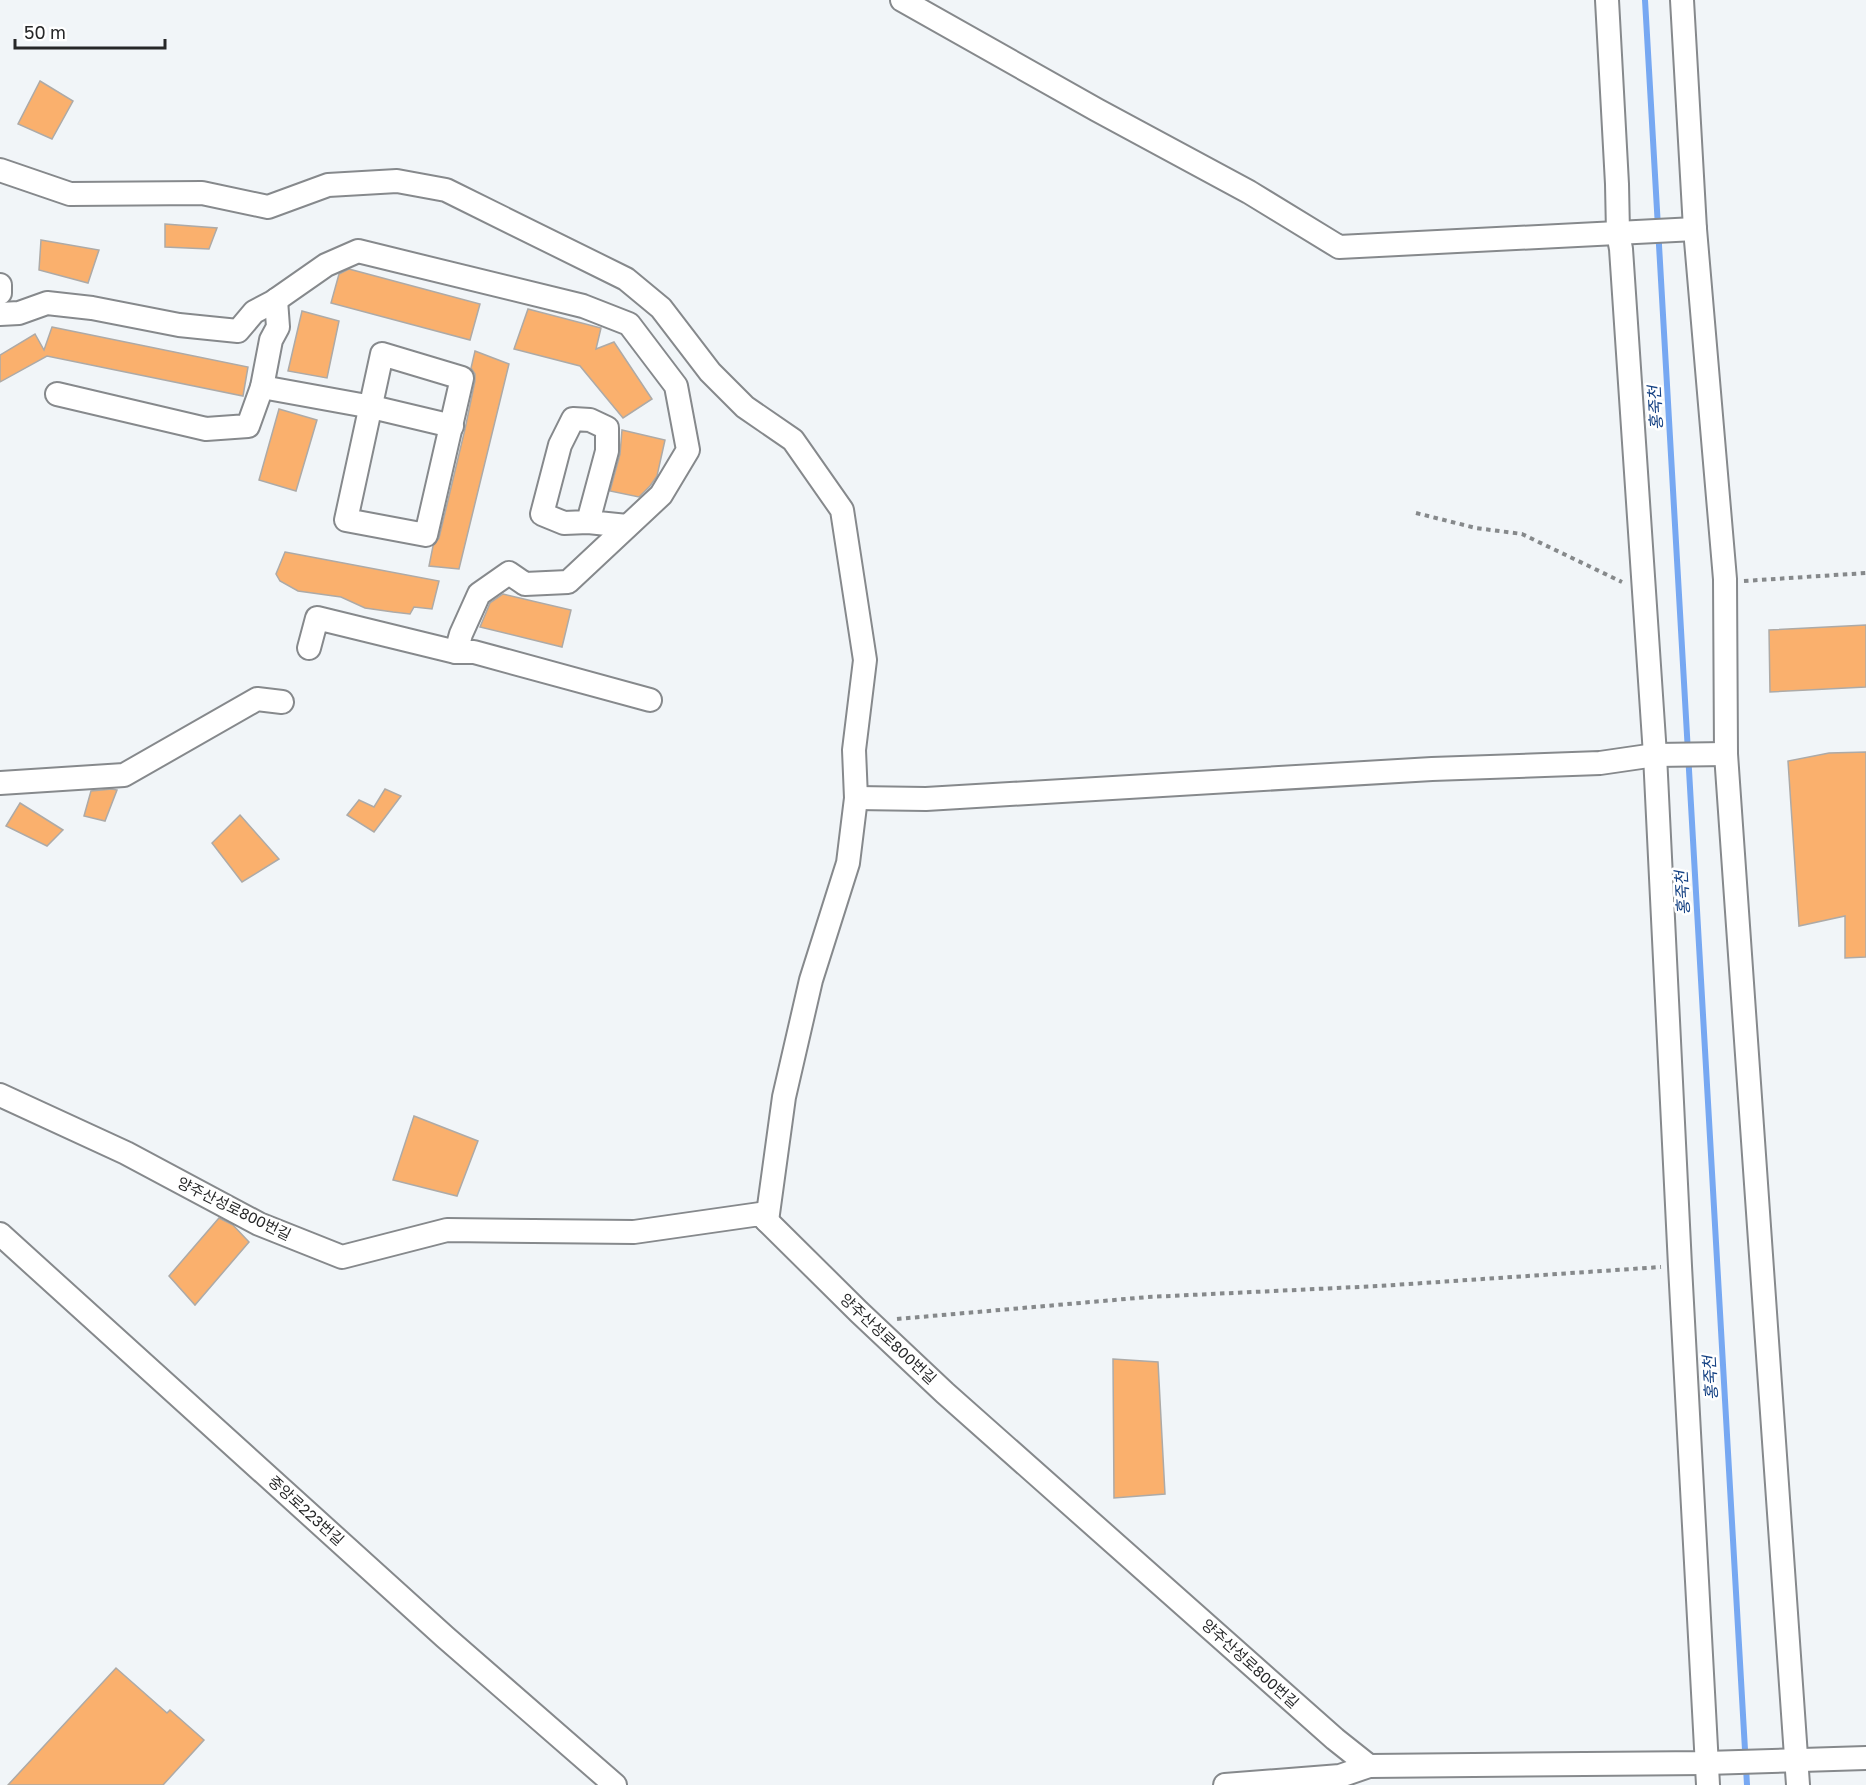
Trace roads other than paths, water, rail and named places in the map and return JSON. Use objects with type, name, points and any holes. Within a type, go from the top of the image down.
[{"type":"street","points":[[902,0],[1097,110],[1249,192],[1340,247],[1695,229]]},
{"type":"street","points":[[1607,0],[1618,233],[1621,249],[1655,755],[1680,1266],[1714,1770]]},
{"type":"street","points":[[1682,0],[1695,229],[1725,579],[1726,754],[1790,1760],[1798,1785]]},
{"type":"street","points":[[0,170],[70,194],[202,193],[268,207],[328,185],[397,181],[446,190],[626,279],[661,309],[710,372],[745,407],[793,440],[842,510],[865,660],[854,750],[856,798],[848,862],[811,980],[784,1096],[767,1221]]},
{"type":"street","points":[[238,331],[254,312],[276,300],[326,265],[358,251],[583,306],[629,324],[676,386],[688,450],[661,495],[568,582],[525,584],[508,573],[479,594],[460,634],[456,652]]},
{"type":"street","points":[[0,285],[0,293]]},
{"type":"street","points":[[57,394],[206,429],[248,426],[262,387],[271,340],[278,327],[276,300]]},
{"type":"street","points":[[0,314],[19,313],[47,303],[92,308],[179,325],[238,331],[269,351]]},
{"type":"street","points":[[382,354],[462,378],[426,535],[346,520],[372,406],[382,354]]},
{"type":"street","points":[[262,387],[372,406],[452,426]]},
{"type":"street","points":[[588,522],[627,526]]},
{"type":"street","points":[[309,648],[317,618],[456,652],[474,652],[650,700]]},
{"type":"street","points":[[0,783],[124,775],[257,699],[282,702]]},
{"type":"street","points":[[856,798],[926,799],[1421,770],[1600,763],[1655,755],[1726,754]]},
{"type":"street","name":"양주산성로800번길","points":[[0,1095],[126,1153],[259,1224],[342,1257],[447,1230],[634,1232],[760,1214],[869,1322],[945,1393],[1335,1739],[1369,1766]]},
{"type":"street","name":"중앙로223번길","points":[[0,1234],[445,1637],[615,1785]]},
{"type":"street","points":[[1225,1785],[1340,1776],[1369,1766],[1714,1770],[1790,1760],[1866,1758]]},
{"type":"waterway","name":"홍죽천","points":[[1645,0],[1747,1785]]}]
